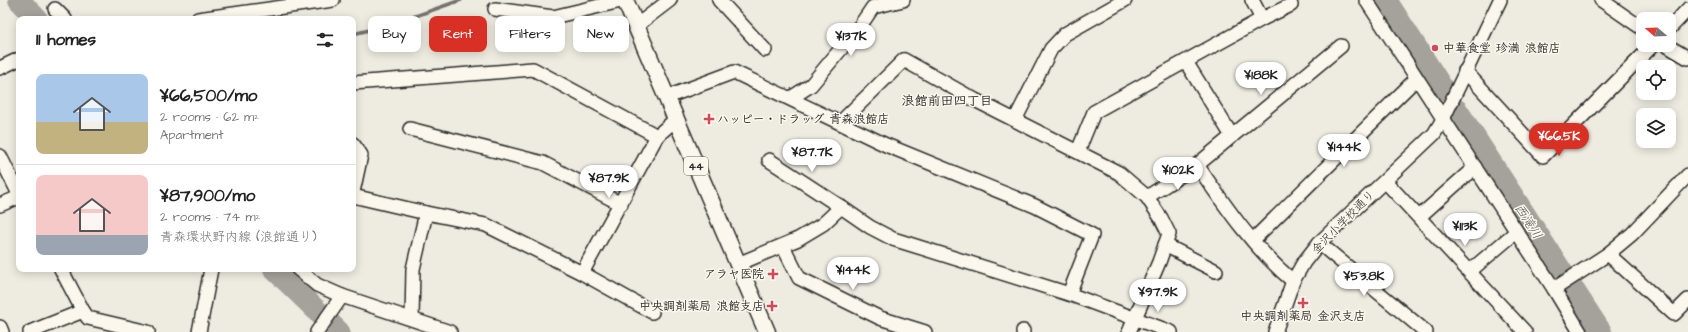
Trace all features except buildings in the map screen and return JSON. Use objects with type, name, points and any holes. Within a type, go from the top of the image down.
[{"type":"main road","name":"44","points":[[625,0],[767,332]]},
{"type":"street","points":[[219,16],[333,0]]},
{"type":"street","points":[[495,9],[553,17],[625,0]]},
{"type":"street","points":[[636,26],[670,0]]},
{"type":"street","points":[[719,0],[765,50]]},
{"type":"street","points":[[791,98],[811,85],[856,32],[874,7],[903,0]]},
{"type":"street","points":[[1014,120],[1052,49],[1065,34],[1125,0]]},
{"type":"street","points":[[1252,0],[1262,19]]},
{"type":"street","points":[[1366,0],[1516,232],[1562,284],[1580,332]]},
{"type":"street","name":"金沢小学校通り","points":[[1275,332],[1293,281],[1304,262],[1319,244],[1434,134],[1443,119],[1465,70],[1500,0]]},
{"type":"street","points":[[1601,0],[1636,24]]},
{"type":"street","points":[[1078,151],[1094,112],[1262,19],[1291,5]]},
{"type":"street","points":[[55,9],[62,16]]},
{"type":"street","points":[[1676,22],[1688,9]]},
{"type":"street","points":[[1147,197],[1197,165],[1340,46]]},
{"type":"street","points":[[1676,51],[1688,58]]},
{"type":"street","points":[[1465,70],[1542,156],[1646,52]]},
{"type":"street","points":[[0,68],[16,60]]},
{"type":"street","points":[[841,122],[904,60],[956,90],[1119,173],[1147,197],[1161,218],[1169,234],[1129,332]]},
{"type":"street","points":[[1186,62],[1232,136]]},
{"type":"street","points":[[356,82],[533,69],[657,136]]},
{"type":"street","points":[[666,97],[734,72],[841,122],[886,145],[1035,206],[1092,235],[1069,294]]},
{"type":"street","points":[[1253,240],[1416,79]]},
{"type":"street","points":[[582,273],[657,136],[676,119]]},
{"type":"street","points":[[410,129],[543,163],[621,204]]},
{"type":"street","points":[[356,148],[361,155],[356,178]]},
{"type":"street","points":[[0,156],[16,188]]},
{"type":"street","points":[[769,160],[870,226],[893,239],[1069,294],[1171,332]]},
{"type":"street","points":[[1197,165],[1217,194],[1253,240],[1277,268],[1293,281]]},
{"type":"street","points":[[1419,217],[1475,167]]},
{"type":"street","points":[[1562,284],[1608,254],[1632,234],[1688,175]]},
{"type":"street","points":[[1385,181],[1525,332]]},
{"type":"street","points":[[356,197],[486,225],[582,273],[652,312]]},
{"type":"street","points":[[0,205],[16,199]]},
{"type":"street","points":[[738,264],[783,246],[823,224],[841,207]]},
{"type":"street","points":[[412,319],[413,269],[426,213]]},
{"type":"street","points":[[1470,271],[1516,232]]},
{"type":"street","points":[[1319,244],[1426,332]]},
{"type":"street","points":[[1165,245],[1216,271]]},
{"type":"street","points":[[783,246],[799,278],[880,318],[925,332]]},
{"type":"street","points":[[1608,254],[1674,314],[1688,300]]},
{"type":"street","points":[[63,272],[88,318],[148,332]]},
{"type":"street","points":[[199,332],[210,272]]},
{"type":"street","points":[[301,272],[317,286],[342,296],[450,332]]},
{"type":"street","points":[[317,332],[342,296]]},
{"type":"street","points":[[30,332],[83,311]]},
{"type":"street","points":[[0,327],[2,332]]},
{"type":"waterway","name":"西滝川","points":[[19,0],[34,16]]},
{"type":"waterway","points":[[356,33],[390,25],[461,0]]},
{"type":"waterway","name":"西滝川","points":[[1386,0],[1443,89]]},
{"type":"waterway","name":"西滝川","points":[[1457,110],[1601,332]]},
{"type":"waterway","name":"西滝川","points":[[277,272],[339,332]]},
{"type":"place","name":"中華食堂 珍満 浪館店","points":[[1435,48]]},
{"type":"place","name":"ハッピー・ドラッグ 青森浪館店","points":[[709,119]]},
{"type":"place","name":"アラヤ医院","points":[[773,274]]},
{"type":"place","name":"中央調剤薬局 金沢支店","points":[[1303,303]]},
{"type":"place","name":"中央調剤薬局 浪館支店","points":[[772,306]]},
{"type":"district","name":"浪館前田四丁目","points":[[947,100]]}]
